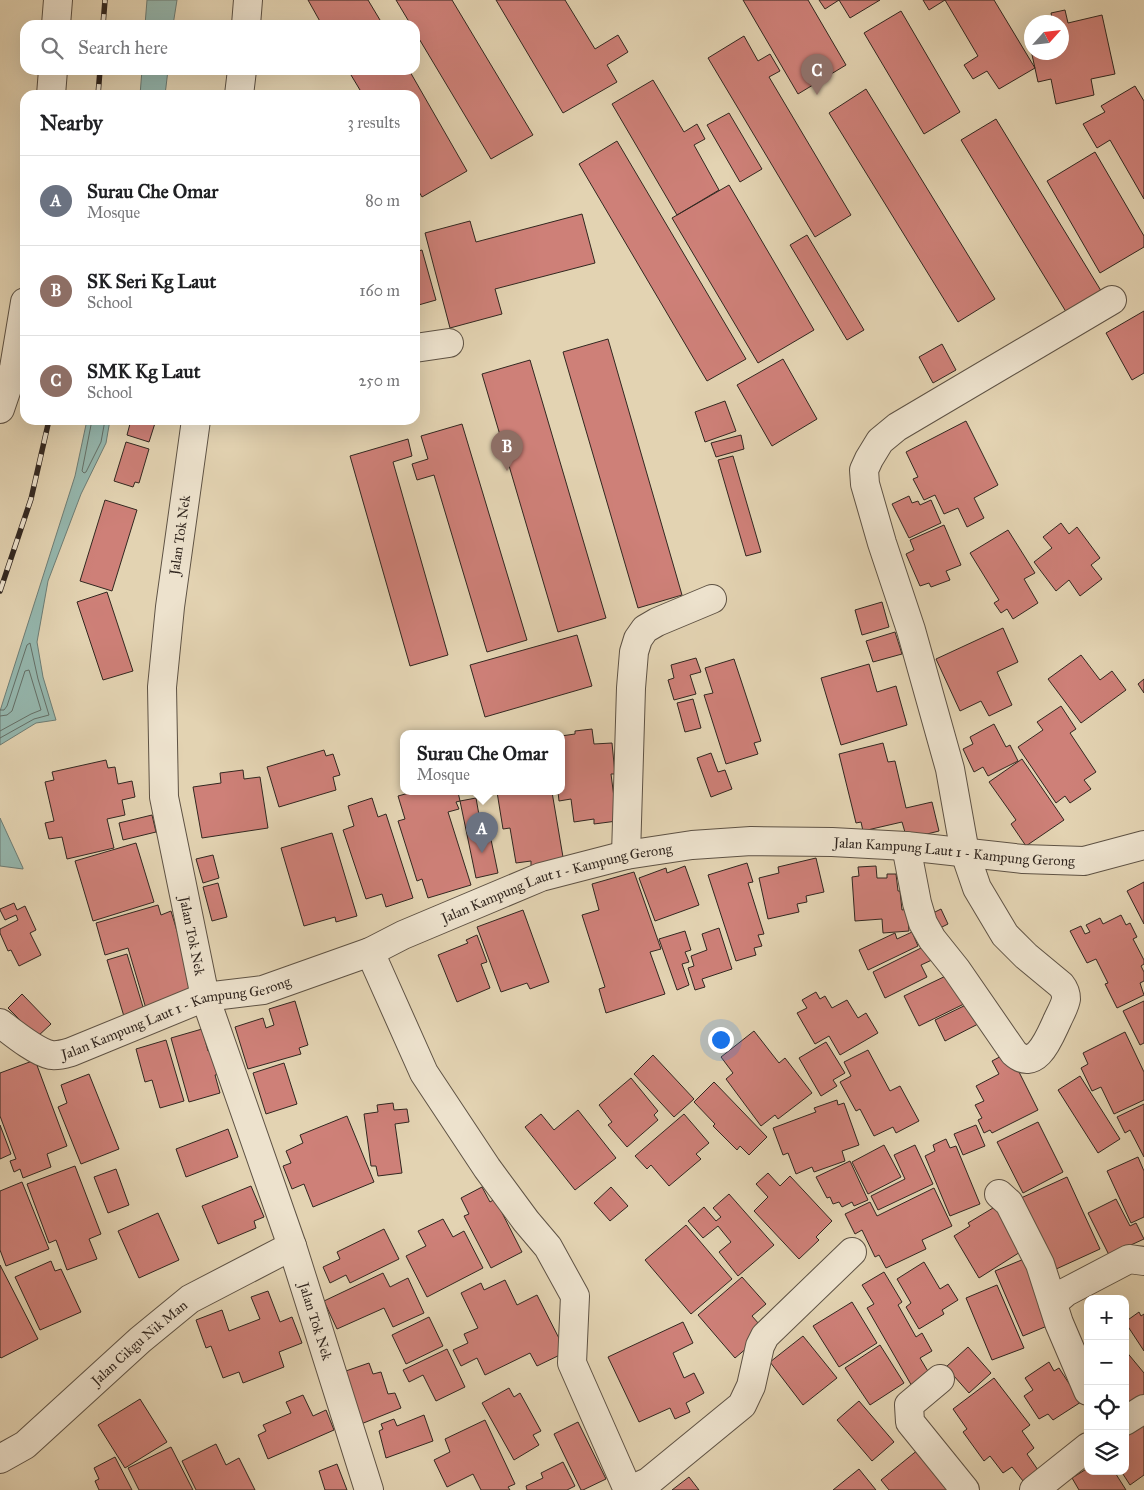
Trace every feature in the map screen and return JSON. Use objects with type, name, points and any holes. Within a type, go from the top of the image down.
[{"type":"street","points":[[56,20],[58,0]]},
{"type":"street","points":[[246,20],[248,0]]},
{"type":"street","points":[[51,90],[53,75]]},
{"type":"street","points":[[240,90],[241,75]]},
{"type":"street","points":[[906,846],[917,903],[923,923],[932,939],[956,969],[1014,1053],[1024,1059],[1036,1056],[1053,1030],[1065,1003],[1065,990],[1056,980],[1026,956],[1006,935],[977,888],[965,853],[950,769],[911,630],[882,543],[865,484],[864,470],[880,441],[897,428],[1112,300]]},
{"type":"street","points":[[0,409],[14,368],[20,332]]},
{"type":"street","points":[[420,347],[449,342]]},
{"type":"street","name":"Jalan Tok Nek","points":[[195,425],[170,607],[162,688],[164,797],[206,997],[292,1246],[369,1490]]},
{"type":"street","points":[[626,855],[631,688],[634,652],[638,639],[645,629],[657,622],[712,599]]},
{"type":"street","name":"Jalan Kampung Laut 1 - Kampung Gerong","points":[[0,1023],[49,1054],[59,1055],[71,1052],[206,997],[264,990],[370,952],[403,935],[541,878],[626,855],[692,846],[751,841],[832,842],[906,846],[1023,859],[1084,861],[1144,845]]},
{"type":"street","points":[[370,952],[424,1073],[487,1168],[548,1247],[575,1296],[572,1363],[629,1490],[648,1482],[742,1405],[751,1386],[760,1346],[765,1336],[852,1252]]},
{"type":"street","points":[[999,1194],[1010,1203],[1040,1264],[1059,1323],[1085,1385]]},
{"type":"street","name":"Jalan Cikgu Nik Man","points":[[0,1459],[25,1445],[140,1340],[190,1299],[292,1246]]},
{"type":"street","points":[[1052,1303],[1066,1292],[1129,1259],[1144,1261]]},
{"type":"street","points":[[940,1380],[909,1405],[910,1422],[966,1490]]},
{"type":"street","points":[[1129,1418],[1144,1409]]},
{"type":"street","points":[[1034,1490],[1084,1450]]},
{"type":"water","points":[[147,0],[177,0],[174,20],[145,20]]},
{"type":"water","points":[[142,75],[167,75],[166,90],[140,90]]},
{"type":"water","points":[[86,425],[109,425],[106,443],[81,494],[48,581],[37,642],[43,677],[56,720],[36,723],[0,745],[0,711],[75,476]]},
{"type":"water","points":[[0,818],[23,868],[23,869],[0,866]]},
{"type":"building","points":[[308,0],[368,0],[380,20],[319,20]]},
{"type":"building","points":[[396,0],[452,0],[533,135],[491,159],[420,40],[420,20],[408,20]]},
{"type":"building","points":[[496,0],[565,0],[595,49],[618,35],[628,52],[607,65],[617,82],[563,113]]},
{"type":"building","points":[[743,0],[808,0],[846,65],[798,94]]},
{"type":"building","points":[[819,0],[839,0],[825,9]]},
{"type":"building","points":[[839,0],[880,0],[850,18]]},
{"type":"building","points":[[923,0],[945,0],[929,10]]},
{"type":"building","points":[[945,0],[994,0],[1024,50],[1024,60],[1030,60],[1035,68],[999,89],[987,71],[973,79],[964,65],[978,56]]},
{"type":"building","points":[[1065,10],[1066,15],[1051,15],[1051,13]]},
{"type":"building","points":[[901,11],[960,112],[924,134],[864,33]]},
{"type":"building","points":[[1102,15],[1115,74],[1091,79],[1094,95],[1056,104],[1051,79],[1038,82],[1033,60],[1069,60],[1069,23]]},
{"type":"building","points":[[744,36],[758,61],[770,54],[780,71],[769,77],[851,215],[815,237],[708,58]]},
{"type":"building","points":[[351,75],[412,75],[467,171],[422,197],[420,194],[420,90],[360,90]]},
{"type":"building","points":[[653,80],[684,132],[697,124],[705,139],[694,145],[719,190],[677,215],[612,104]]},
{"type":"building","points":[[1135,86],[1144,101],[1144,199],[1110,140],[1097,148],[1083,124],[1105,112],[1101,106]]},
{"type":"building","points":[[866,89],[995,299],[958,322],[829,113]]},
{"type":"building","points":[[729,113],[762,169],[740,182],[707,125]]},
{"type":"building","points":[[996,119],[1103,294],[1068,315],[961,140]]},
{"type":"building","points":[[617,141],[746,359],[707,381],[579,164]]},
{"type":"building","points":[[1095,152],[1144,236],[1144,247],[1100,273],[1047,181]]},
{"type":"building","points":[[729,185],[814,330],[758,363],[672,218]]},
{"type":"building","points":[[582,214],[595,263],[495,289],[502,314],[450,328],[425,233],[470,221],[476,242]]},
{"type":"building","points":[[807,235],[864,330],[847,340],[790,245]]},
{"type":"building","points":[[422,250],[436,300],[420,305],[420,251]]},
{"type":"building","points":[[1144,311],[1144,373],[1132,380],[1106,333]]},
{"type":"building","points":[[608,339],[682,595],[638,608],[563,352]]},
{"type":"building","points":[[942,344],[956,370],[933,383],[919,357]]},
{"type":"building","points":[[783,359],[817,419],[772,446],[737,385]]},
{"type":"building","points":[[530,360],[606,618],[558,632],[482,374]]},
{"type":"building","points":[[725,401],[736,431],[705,442],[695,412]]},
{"type":"building","points":[[966,421],[998,485],[974,498],[984,518],[967,527],[958,508],[944,514],[935,495],[924,500],[913,479],[918,477],[906,452]]},
{"type":"building","points":[[462,424],[527,640],[487,652],[434,475],[417,480],[412,464],[428,459],[421,436]]},
{"type":"building","points":[[130,425],[154,425],[149,442],[127,435]]},
{"type":"building","points":[[741,435],[744,449],[716,457],[711,443]]},
{"type":"building","points":[[408,439],[412,456],[393,462],[448,655],[410,666],[350,456]]},
{"type":"building","points":[[126,442],[149,449],[139,483],[135,482],[133,487],[114,481]]},
{"type":"building","points":[[733,456],[761,552],[746,556],[718,460]]},
{"type":"building","points":[[909,496],[912,503],[918,501],[920,505],[931,500],[941,523],[909,538],[892,504]]},
{"type":"building","points":[[105,500],[137,510],[112,591],[80,581]]},
{"type":"building","points":[[1061,523],[1069,534],[1077,527],[1100,558],[1091,565],[1102,579],[1080,596],[1069,580],[1056,591],[1034,562],[1052,548],[1043,537]]},
{"type":"building","points":[[944,525],[961,565],[946,571],[950,580],[931,587],[929,583],[920,586],[906,554],[914,550],[910,540]]},
{"type":"building","points":[[1008,530],[1035,573],[1024,579],[1038,603],[1013,619],[1007,609],[1001,613],[994,603],[999,600],[970,553]]},
{"type":"building","points":[[107,592],[133,671],[103,680],[77,602]]},
{"type":"building","points":[[882,602],[889,627],[862,635],[855,610]]},
{"type":"building","points":[[1003,628],[1018,662],[997,672],[1012,705],[989,716],[981,701],[960,711],[936,659]]},
{"type":"building","points":[[895,632],[902,654],[873,662],[866,641]]},
{"type":"building","points":[[577,635],[592,686],[485,717],[470,665]]},
{"type":"building","points":[[1081,655],[1100,680],[1112,671],[1126,690],[1081,723],[1048,679]]},
{"type":"building","points":[[696,658],[701,672],[690,675],[696,694],[674,700],[668,680],[674,678],[671,665]]},
{"type":"building","points":[[734,659],[761,741],[754,743],[758,754],[726,764],[704,695],[713,693],[705,668]]},
{"type":"building","points":[[869,664],[877,692],[896,686],[907,725],[841,745],[821,678]]},
{"type":"building","points":[[1144,679],[1144,693],[1138,684]]},
{"type":"building","points":[[693,699],[701,728],[685,732],[677,703]]},
{"type":"building","points":[[1061,706],[1076,729],[1070,733],[1096,772],[1084,780],[1091,789],[1070,803],[1065,796],[1056,803],[1018,747],[1043,730],[1037,722]]},
{"type":"building","points":[[994,724],[1006,747],[1010,745],[1018,761],[988,776],[983,767],[974,772],[963,749],[973,744],[970,737]]},
{"type":"building","points":[[592,729],[594,744],[612,743],[615,774],[611,774],[617,821],[594,824],[594,819],[574,822],[571,799],[559,801],[558,795],[565,795],[565,735],[575,734],[575,731]]},
{"type":"building","points":[[883,743],[888,762],[895,761],[906,808],[932,802],[939,831],[907,839],[902,822],[863,831],[861,822],[856,823],[839,754]]},
{"type":"building","points":[[324,750],[326,756],[333,754],[340,775],[333,777],[336,790],[279,807],[267,767]]},
{"type":"building","points":[[711,753],[718,772],[725,770],[732,789],[711,797],[697,758]]},
{"type":"building","points":[[1022,759],[1064,820],[1026,846],[1011,824],[1016,820],[989,782]]},
{"type":"building","points":[[106,760],[108,768],[115,767],[118,784],[132,781],[135,797],[122,800],[125,815],[107,819],[114,848],[67,859],[62,837],[49,839],[45,823],[54,821],[45,782],[54,780],[52,772]]},
{"type":"building","points":[[243,770],[244,779],[260,777],[268,828],[202,838],[193,787],[221,783],[220,773]]},
{"type":"building","points":[[459,795],[460,801],[456,802],[459,809],[448,812],[471,885],[428,898],[422,879],[417,881],[398,821],[405,819],[398,796]]},
{"type":"building","points":[[497,795],[553,795],[564,863],[531,868],[531,861],[516,863],[510,828],[503,829]]},
{"type":"building","points":[[372,798],[378,817],[386,814],[413,898],[386,907],[382,894],[366,899],[343,830],[354,826],[348,806]]},
{"type":"building","points":[[476,798],[482,832],[489,830],[498,873],[476,878],[460,801]]},
{"type":"building","points":[[152,815],[156,832],[123,840],[119,823]]},
{"type":"building","points":[[332,833],[357,916],[336,922],[335,917],[304,926],[281,848]]},
{"type":"building","points":[[136,843],[154,902],[93,921],[75,861]]},
{"type":"building","points":[[213,855],[219,878],[203,883],[196,859]]},
{"type":"building","points":[[816,858],[824,892],[806,896],[807,902],[797,904],[799,912],[768,919],[759,878],[779,873],[778,867]]},
{"type":"building","points":[[747,863],[753,882],[748,883],[764,934],[758,935],[762,946],[754,948],[756,955],[736,961],[708,875]]},
{"type":"building","points":[[685,866],[699,905],[655,921],[639,878],[666,868],[667,873]]},
{"type":"building","points":[[876,866],[877,878],[887,878],[887,874],[896,874],[902,910],[907,909],[909,931],[883,933],[882,919],[855,921],[852,877],[859,876],[858,867]]},
{"type":"building","points":[[634,872],[661,949],[650,952],[665,994],[606,1013],[599,989],[605,987],[582,915],[599,910],[592,884]]},
{"type":"building","points":[[1144,882],[1144,924],[1127,891]]},
{"type":"building","points":[[218,883],[227,917],[212,921],[203,887]]},
{"type":"building","points":[[14,903],[17,910],[25,906],[36,930],[30,933],[41,955],[19,966],[11,950],[8,951],[0,933],[0,929],[18,920],[16,915],[5,920],[0,910]]},
{"type":"building","points":[[158,905],[161,915],[171,911],[196,994],[147,1012],[128,948],[105,955],[96,923]]},
{"type":"building","points":[[941,909],[948,924],[936,930],[929,915]]},
{"type":"building","points":[[523,910],[549,982],[530,989],[527,983],[501,992],[477,927]]},
{"type":"building","points":[[1121,915],[1126,925],[1130,923],[1137,937],[1133,939],[1144,960],[1144,964],[1141,966],[1144,972],[1144,981],[1140,983],[1144,995],[1117,1008],[1105,984],[1108,983],[1096,959],[1087,963],[1070,931],[1081,926],[1085,934],[1090,932],[1086,925],[1100,918],[1103,924]]},
{"type":"building","points":[[719,928],[732,969],[702,979],[705,987],[695,990],[688,968],[694,966],[691,956],[707,950],[702,934]]},
{"type":"building","points":[[685,931],[691,950],[685,952],[689,962],[682,964],[689,985],[677,990],[659,939]]},
{"type":"building","points":[[912,932],[918,946],[868,970],[859,950],[895,933],[897,939]]},
{"type":"building","points":[[477,935],[487,962],[481,964],[490,988],[457,1002],[438,955],[468,943],[466,940]]},
{"type":"building","points":[[927,945],[934,959],[921,965],[927,977],[885,998],[873,972]]},
{"type":"building","points":[[127,954],[146,1017],[126,1023],[107,960]]},
{"type":"building","points":[[952,973],[966,1003],[919,1026],[904,996]]},
{"type":"building","points":[[816,992],[820,999],[825,996],[832,1008],[847,1000],[858,1018],[866,1013],[878,1033],[840,1055],[829,1036],[815,1044],[797,1013],[807,1008],[802,1000]]},
{"type":"building","points":[[22,994],[51,1024],[37,1037],[8,1008]]},
{"type":"building","points":[[295,1001],[308,1045],[299,1048],[301,1054],[248,1069],[235,1027],[263,1018],[266,1028],[274,1025],[269,1009]]},
{"type":"building","points":[[1144,1001],[1144,1043],[1140,1045],[1123,1011]]},
{"type":"building","points":[[970,1003],[980,1023],[945,1041],[935,1020]]},
{"type":"building","points":[[202,1029],[208,1051],[214,1050],[221,1074],[215,1075],[220,1093],[189,1102],[171,1038]]},
{"type":"building","points":[[754,1031],[779,1063],[785,1058],[812,1093],[778,1119],[775,1115],[761,1126],[726,1079],[733,1073],[721,1057]]},
{"type":"building","points":[[1125,1032],[1144,1072],[1144,1100],[1114,1114],[1101,1087],[1092,1091],[1081,1068],[1088,1064],[1083,1053]]},
{"type":"building","points":[[166,1040],[184,1101],[160,1108],[152,1080],[145,1082],[136,1049]]},
{"type":"building","points":[[826,1042],[845,1073],[833,1080],[837,1086],[821,1096],[799,1058]]},
{"type":"building","points":[[868,1050],[890,1091],[900,1086],[919,1121],[896,1133],[893,1127],[874,1136],[860,1109],[856,1111],[840,1082],[851,1076],[844,1062]]},
{"type":"building","points":[[1009,1052],[1038,1110],[992,1133],[990,1130],[984,1133],[978,1120],[982,1118],[975,1105],[984,1101],[976,1086],[999,1074],[992,1061]]},
{"type":"building","points":[[653,1055],[694,1099],[674,1117],[634,1074]]},
{"type":"building","points":[[35,1060],[67,1146],[47,1154],[51,1167],[23,1178],[20,1169],[14,1172],[10,1161],[16,1159],[0,1116],[0,1073]]},
{"type":"building","points":[[284,1063],[297,1104],[266,1114],[253,1073]]},
{"type":"building","points":[[89,1074],[119,1149],[81,1164],[58,1107],[67,1103],[61,1085]]},
{"type":"building","points":[[1080,1076],[1120,1139],[1098,1153],[1058,1090]]},
{"type":"building","points":[[631,1078],[658,1111],[654,1115],[658,1120],[627,1147],[608,1125],[612,1122],[599,1105]]},
{"type":"building","points":[[714,1082],[767,1137],[749,1155],[740,1146],[737,1150],[713,1126],[715,1124],[694,1102]]},
{"type":"building","points":[[837,1100],[838,1105],[844,1103],[859,1145],[842,1151],[845,1161],[814,1172],[812,1167],[796,1174],[788,1153],[783,1155],[773,1128],[816,1112],[814,1108]]},
{"type":"building","points":[[393,1103],[394,1110],[407,1109],[409,1122],[395,1124],[402,1173],[378,1176],[376,1166],[371,1166],[364,1114],[378,1112],[377,1105]]},
{"type":"building","points":[[1144,1104],[1144,1157],[1130,1130],[1125,1133],[1117,1117]]},
{"type":"building","points":[[578,1110],[616,1158],[575,1190],[525,1127],[541,1114],[554,1130]]},
{"type":"building","points":[[684,1114],[709,1143],[696,1154],[701,1159],[669,1186],[651,1165],[647,1169],[635,1156]]},
{"type":"building","points":[[347,1116],[374,1182],[313,1207],[304,1184],[292,1189],[283,1166],[291,1163],[286,1151],[303,1143],[300,1135]]},
{"type":"building","points":[[1038,1122],[1063,1172],[1023,1193],[997,1142]]},
{"type":"building","points":[[0,1125],[11,1154],[0,1159]]},
{"type":"building","points":[[976,1125],[985,1146],[963,1155],[954,1134]]},
{"type":"building","points":[[228,1129],[238,1157],[186,1177],[176,1149]]},
{"type":"building","points":[[946,1139],[950,1148],[956,1146],[980,1204],[950,1216],[925,1156],[935,1151],[933,1145]]},
{"type":"building","points":[[884,1145],[901,1177],[868,1194],[852,1162]]},
{"type":"building","points":[[915,1145],[933,1184],[878,1210],[871,1196],[905,1179],[894,1155]]},
{"type":"building","points":[[1138,1157],[1144,1171],[1144,1217],[1131,1223],[1107,1171]]},
{"type":"building","points":[[850,1161],[868,1200],[854,1206],[852,1202],[842,1207],[839,1202],[833,1204],[830,1197],[827,1198],[816,1177]]},
{"type":"building","points":[[75,1166],[101,1234],[89,1239],[97,1259],[67,1270],[56,1240],[49,1243],[27,1184]]},
{"type":"building","points":[[116,1169],[129,1205],[108,1213],[94,1177]]},
{"type":"building","points":[[768,1173],[780,1186],[790,1176],[832,1221],[816,1237],[819,1240],[799,1259],[754,1211],[768,1197],[756,1184]]},
{"type":"building","points":[[1067,1177],[1100,1249],[1054,1270],[1021,1198]]},
{"type":"building","points":[[22,1182],[49,1249],[6,1266],[0,1250],[0,1191]]},
{"type":"building","points":[[251,1186],[264,1217],[254,1221],[256,1228],[218,1244],[202,1206]]},
{"type":"building","points":[[482,1187],[490,1202],[495,1199],[522,1252],[491,1268],[464,1216],[469,1214],[461,1198]]},
{"type":"building","points":[[611,1187],[628,1206],[610,1221],[594,1203]]},
{"type":"building","points":[[934,1188],[952,1226],[922,1240],[926,1249],[886,1268],[879,1255],[875,1257],[862,1230],[855,1234],[845,1214],[870,1202],[877,1216]]},
{"type":"building","points":[[729,1194],[774,1245],[738,1276],[719,1252],[731,1242],[718,1226],[703,1238],[688,1221],[704,1207],[716,1221],[721,1217],[713,1208]]},
{"type":"building","points":[[1116,1199],[1130,1226],[1136,1223],[1144,1239],[1109,1255],[1088,1213]]},
{"type":"building","points":[[998,1205],[1025,1249],[979,1278],[954,1236],[970,1226],[968,1223]]},
{"type":"building","points":[[158,1213],[179,1260],[139,1278],[118,1231]]},
{"type":"building","points":[[443,1219],[453,1237],[464,1231],[483,1268],[427,1297],[406,1256],[426,1246],[418,1231]]},
{"type":"building","points":[[686,1225],[732,1279],[691,1314],[645,1260]]},
{"type":"building","points":[[384,1229],[399,1259],[350,1283],[346,1275],[330,1283],[323,1267],[340,1259],[337,1252]]},
{"type":"building","points":[[1024,1259],[1052,1324],[1023,1336],[995,1271]]},
{"type":"building","points":[[51,1261],[55,1271],[61,1269],[81,1312],[40,1330],[15,1277]]},
{"type":"building","points":[[924,1262],[940,1289],[948,1284],[958,1300],[942,1310],[944,1314],[919,1329],[906,1307],[911,1303],[897,1279]]},
{"type":"building","points":[[0,1265],[38,1339],[1,1358],[0,1357]]},
{"type":"building","points":[[884,1272],[902,1302],[898,1305],[916,1337],[922,1333],[932,1351],[920,1358],[932,1378],[913,1388],[867,1308],[874,1304],[862,1285]]},
{"type":"building","points":[[383,1273],[390,1287],[408,1278],[424,1313],[393,1327],[384,1308],[337,1329],[324,1301]]},
{"type":"building","points":[[742,1277],[766,1304],[752,1316],[766,1332],[735,1358],[698,1315]]},
{"type":"building","points":[[505,1280],[517,1305],[537,1295],[566,1352],[537,1366],[530,1353],[485,1375],[477,1358],[461,1366],[453,1350],[468,1343],[464,1334],[478,1328],[461,1293],[481,1283],[484,1290]]},
{"type":"building","points":[[997,1285],[1024,1348],[992,1360],[966,1298]]},
{"type":"building","points":[[268,1291],[280,1322],[292,1317],[302,1343],[279,1352],[284,1367],[243,1383],[239,1372],[223,1378],[211,1346],[206,1348],[196,1320],[222,1310],[229,1331],[260,1319],[251,1297]]},
{"type":"building","points":[[852,1302],[877,1343],[839,1367],[813,1326]]},
{"type":"building","points":[[1139,1312],[1141,1316],[1144,1314],[1144,1351],[1129,1328],[1129,1319]]},
{"type":"building","points":[[429,1317],[443,1346],[406,1364],[392,1335]]},
{"type":"building","points":[[683,1322],[693,1343],[673,1353],[684,1378],[694,1373],[704,1393],[686,1403],[690,1412],[675,1419],[670,1408],[639,1422],[608,1357]]},
{"type":"building","points":[[803,1336],[837,1378],[803,1405],[770,1362]]},
{"type":"building","points":[[880,1345],[904,1383],[870,1405],[845,1368]]},
{"type":"building","points":[[968,1347],[991,1373],[969,1393],[946,1367]]},
{"type":"building","points":[[447,1349],[465,1387],[436,1401],[423,1375],[409,1382],[403,1370]]},
{"type":"building","points":[[1129,1355],[1144,1373],[1144,1399],[1129,1410]]},
{"type":"building","points":[[1049,1362],[1054,1371],[1059,1368],[1081,1402],[1053,1420],[1048,1414],[1039,1419],[1024,1396],[1033,1390],[1025,1378]]},
{"type":"building","points":[[369,1363],[373,1374],[381,1372],[388,1394],[395,1393],[401,1408],[356,1426],[340,1373]]},
{"type":"building","points":[[994,1378],[1030,1425],[1022,1431],[1034,1448],[1027,1454],[1038,1470],[1023,1481],[1012,1467],[1003,1473],[990,1456],[984,1461],[963,1432],[967,1429],[953,1409]]},
{"type":"building","points":[[509,1388],[514,1397],[520,1393],[541,1431],[533,1435],[539,1445],[514,1460],[482,1403]]},
{"type":"building","points":[[303,1395],[313,1416],[326,1410],[334,1430],[268,1459],[258,1435],[266,1431],[263,1425],[291,1413],[286,1402]]},
{"type":"building","points":[[140,1399],[167,1442],[125,1468],[98,1425]]},
{"type":"building","points":[[859,1401],[894,1442],[872,1461],[837,1420]]},
{"type":"building","points":[[424,1415],[433,1441],[386,1458],[379,1431],[383,1429],[381,1424],[394,1419],[397,1426]]},
{"type":"building","points":[[1144,1416],[1144,1475],[1130,1485],[1124,1475],[1129,1475],[1129,1425]]},
{"type":"building","points":[[485,1420],[515,1484],[508,1487],[510,1490],[481,1490],[473,1474],[447,1487],[434,1460],[450,1452],[445,1439]]},
{"type":"building","points":[[578,1422],[606,1479],[583,1490],[581,1490],[554,1434]]},
{"type":"building","points":[[216,1444],[226,1465],[239,1458],[255,1490],[196,1490],[182,1461]]},
{"type":"building","points":[[171,1447],[193,1490],[139,1490],[128,1468]]},
{"type":"building","points":[[919,1449],[953,1490],[889,1490],[881,1480]]},
{"type":"building","points":[[115,1457],[132,1490],[99,1490],[95,1481],[99,1479],[94,1468]]},
{"type":"building","points":[[563,1462],[575,1486],[567,1490],[527,1490],[526,1486],[543,1478],[541,1473]]},
{"type":"building","points":[[337,1464],[347,1490],[325,1490],[319,1471]]},
{"type":"building","points":[[859,1469],[876,1490],[833,1490]]},
{"type":"building","points":[[1084,1470],[1084,1475],[1117,1475],[1126,1490],[1079,1490],[1072,1478]]},
{"type":"building","points":[[689,1477],[699,1490],[672,1490]]},
{"type":"railway","points":[[103,20],[105,0]]},
{"type":"railway","points":[[98,90],[100,75]]},
{"type":"railway","points":[[0,591],[31,499],[48,425]]},
{"type":"place","name":"SMK Kg Laut","points":[[817,95]]},
{"type":"place","name":"SK Seri Kg Laut","points":[[507,471]]},
{"type":"place","name":"Surau Che Omar","points":[[482,853]]}]
